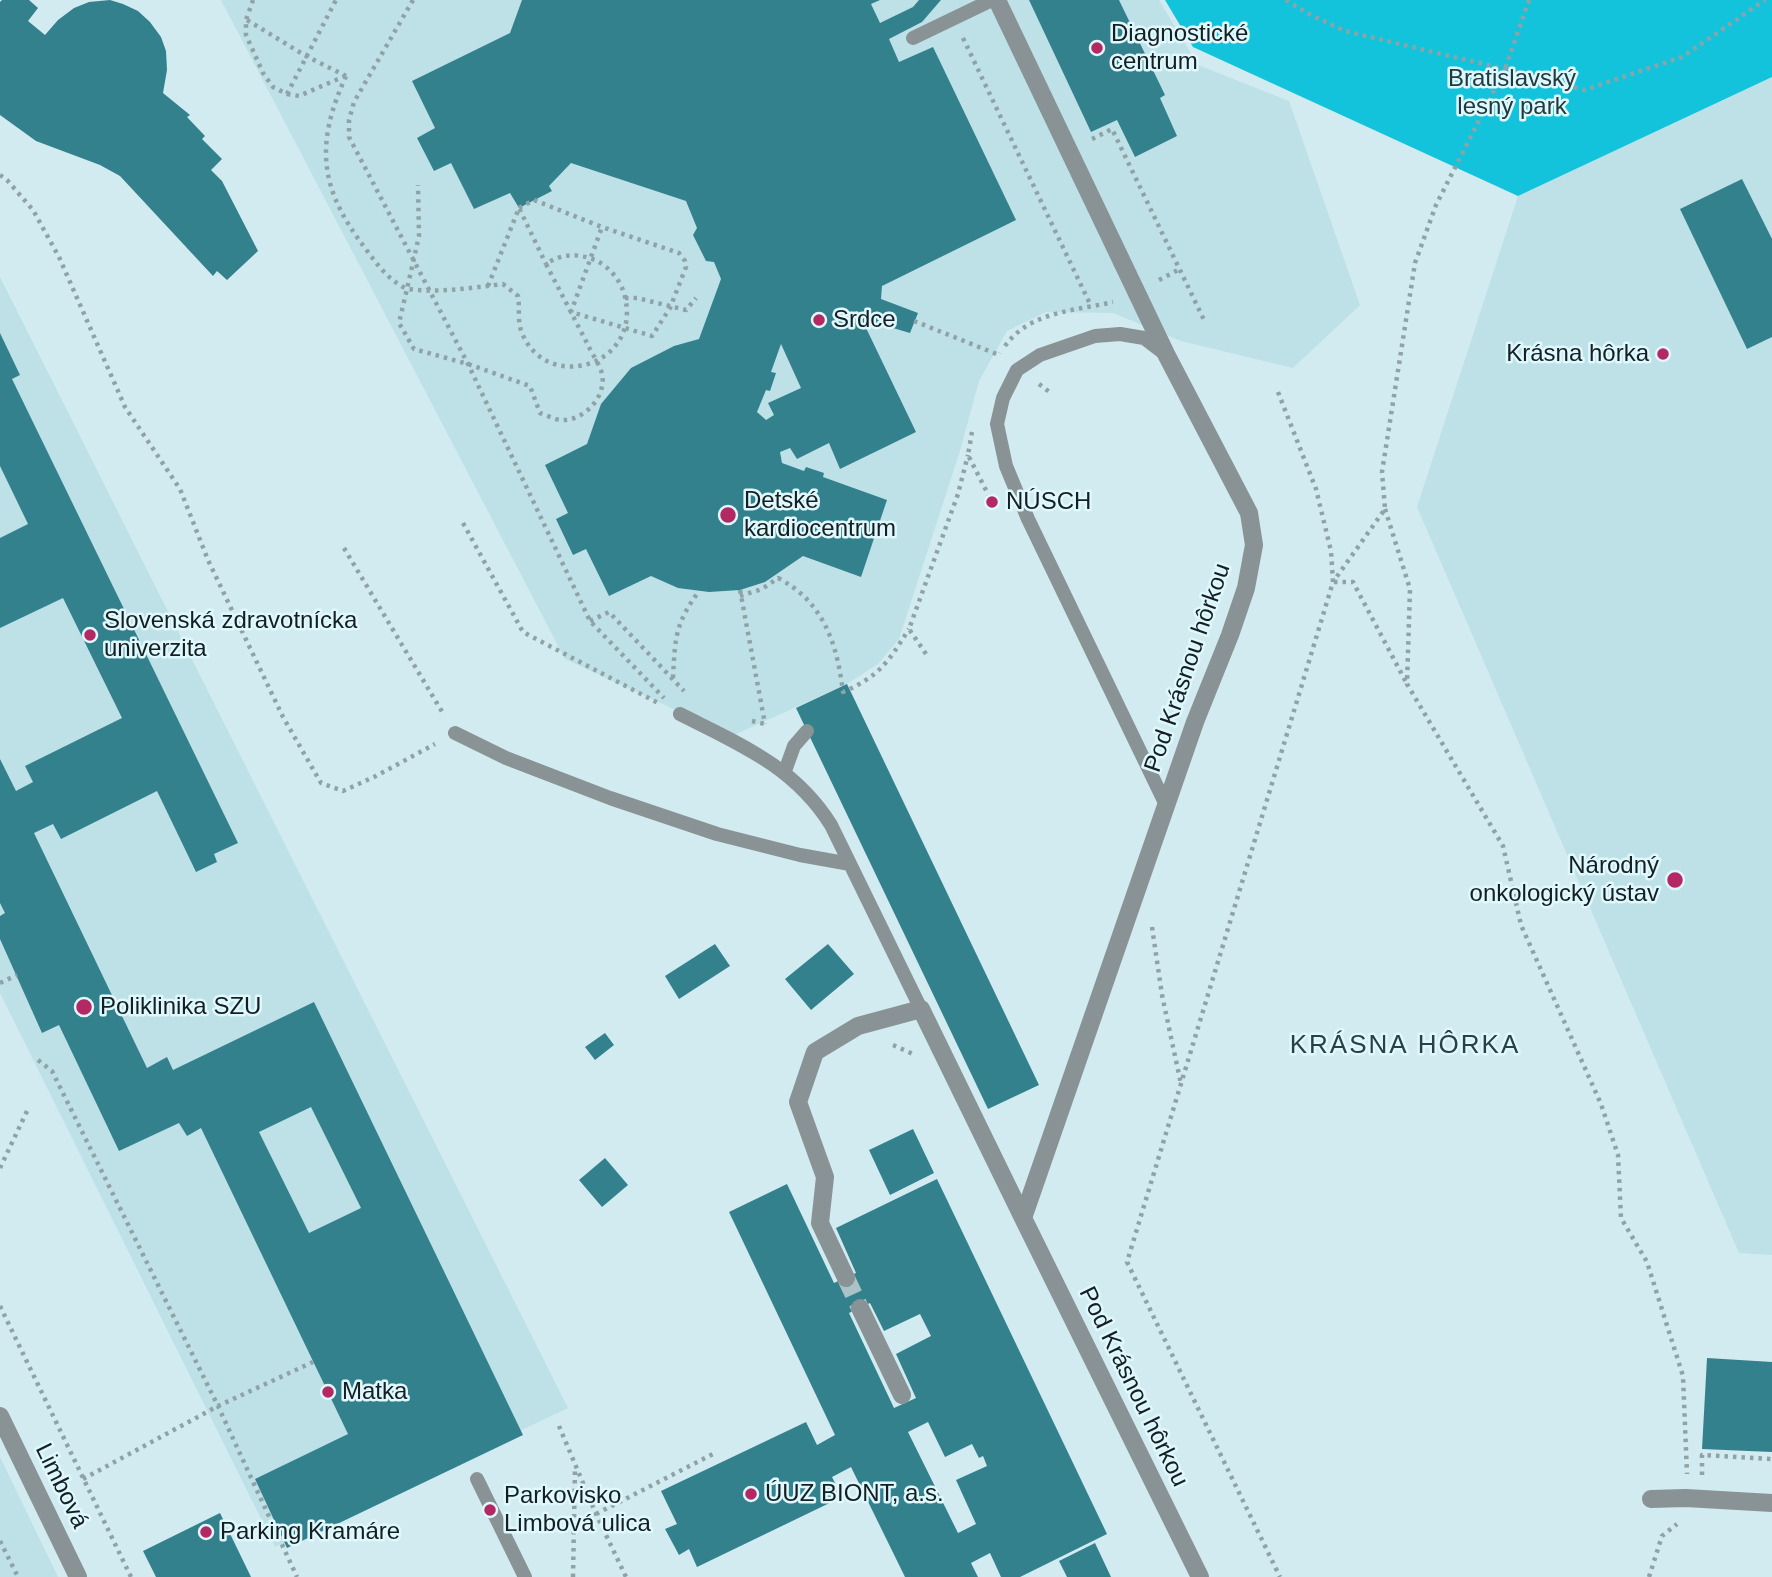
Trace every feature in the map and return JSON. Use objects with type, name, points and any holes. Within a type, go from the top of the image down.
[{"type":"street","name":"Pod Krásnou hôrkou","points":[[995,0],[1166,354],[1249,513],[1254,545],[1246,588],[1166,805],[1023,1218]]},
{"type":"street","name":"Pod Krásnou hôrkou","points":[[921,1009],[1200,1577]]},
{"type":"street","points":[[846,1278],[820,1223],[825,1177],[798,1102],[815,1052],[858,1026],[921,1009]]},
{"type":"street","points":[[860,1308],[902,1395]]},
{"type":"street","name":"Limbová","points":[[0,1416],[78,1577]]},
{"type":"street","points":[[1651,1499],[1686,1498],[1772,1503]]},
{"type":"lane","points":[[913,38],[995,0]]},
{"type":"lane","points":[[1166,354],[1144,338],[1120,334],[1095,336],[1040,355],[1017,370],[1003,398],[997,424],[1006,466],[1028,519],[1166,805]]},
{"type":"lane","points":[[680,714],[760,755],[785,771],[820,807],[921,1009]]},
{"type":"lane","points":[[785,771],[794,746],[807,731]]},
{"type":"lane","points":[[454,733],[506,758],[610,798],[705,830],[800,855],[850,864]]},
{"type":"lane","points":[[477,1479],[525,1577]]},
{"type":"path","points":[[253,0],[246,20],[246,35],[263,73],[273,87],[299,96],[346,76]]},
{"type":"path","points":[[287,94],[336,0]]},
{"type":"path","points":[[413,0],[354,102],[349,120],[349,136],[468,364],[590,621],[680,714]]},
{"type":"path","points":[[1286,0],[1345,31],[1584,90],[1682,57],[1765,0]]},
{"type":"path","points":[[1408,684],[1410,589],[1385,509],[1382,472],[1415,263],[1436,205],[1505,69],[1529,0]]},
{"type":"path","points":[[246,20],[346,76]]},
{"type":"path","points":[[961,34],[1091,306]]},
{"type":"path","points":[[346,76],[336,98],[327,134],[328,183],[352,231],[380,269],[396,284],[407,289],[432,292],[503,284],[517,296],[520,328],[534,354],[546,362],[560,366],[596,362],[610,354],[622,337],[627,322],[623,289],[614,275],[604,264],[577,255],[564,256],[546,264]]},
{"type":"path","points":[[1090,140],[1112,129],[1205,322]]},
{"type":"path","points":[[0,175],[33,210],[60,257],[125,407],[180,489],[208,560],[283,717],[321,783],[343,791],[454,733],[344,548]]},
{"type":"path","points":[[418,186],[419,236],[399,323],[414,349],[468,364],[530,386],[540,413],[562,420],[592,408],[601,388],[603,374],[519,208]]},
{"type":"path","points":[[488,286],[519,208],[534,200],[602,227],[676,251],[682,257],[686,267],[670,307],[652,336],[571,312]]},
{"type":"path","points":[[571,312],[602,227]]},
{"type":"path","points":[[993,366],[1012,336],[1044,316],[1112,303],[1180,269]]},
{"type":"path","points":[[625,298],[637,298],[686,310],[696,298]]},
{"type":"path","points":[[914,321],[999,355],[1052,394]]},
{"type":"path","points":[[1278,392],[1317,489],[1331,551],[1333,582]]},
{"type":"path","points":[[766,732],[740,593],[762,589],[778,578],[792,585],[813,604],[828,631],[839,659],[844,692],[866,682],[888,663],[909,629],[958,494],[973,428]]},
{"type":"path","points":[[968,455],[992,502]]},
{"type":"path","points":[[1280,1577],[1127,1262],[1333,582],[1385,509]]},
{"type":"path","points":[[463,523],[523,632],[680,714]]},
{"type":"path","points":[[1333,582],[1353,582],[1408,684],[1503,846],[1521,925],[1601,1104],[1618,1155],[1621,1218],[1647,1262],[1683,1376],[1687,1477],[1702,1477],[1702,1455],[1772,1458]]},
{"type":"path","points":[[673,679],[674,638],[683,613],[699,591]]},
{"type":"path","points":[[590,621],[609,612],[685,692]]},
{"type":"path","points":[[909,629],[926,654]]},
{"type":"path","points":[[739,719],[765,724]]},
{"type":"path","points":[[1151,920],[1162,995],[1181,1084]]},
{"type":"path","points":[[0,983],[17,975]]},
{"type":"path","points":[[890,1043],[912,1052],[918,1060]]},
{"type":"path","points":[[38,1060],[52,1071],[218,1406],[297,1577]]},
{"type":"path","points":[[0,1168],[28,1110]]},
{"type":"path","points":[[0,1306],[131,1577]]},
{"type":"path","points":[[83,1479],[218,1406],[313,1362]]},
{"type":"path","points":[[559,1426],[626,1577]]},
{"type":"path","points":[[596,1514],[713,1454]]},
{"type":"path","points":[[573,1577],[575,1463]]},
{"type":"path","points":[[1649,1577],[1662,1536],[1685,1519]]},
{"type":"path","points":[[0,1541],[18,1577]]},
{"type":"shaded area","points":[[221,0],[1159,0],[1198,65],[1289,101],[1360,305],[1293,368],[1181,341],[1113,313],[1046,312],[1007,331],[979,381],[960,451],[899,639],[878,664],[847,684],[732,736],[565,659]]},
{"type":"shaded area","name":"Národný onkologický ústav","points":[[1772,77],[1772,1255],[1739,1253],[1417,507],[1518,196]]},
{"type":"shaded area","name":"Slovenská zdravotnícka univerzita","points":[[0,277],[568,1408],[275,1547],[0,993]]},
{"type":"shaded area","points":[[0,1457],[58,1577],[0,1577]]},
{"type":"green space","name":"Bratislavský lesný park","points":[[1165,0],[1772,0],[1772,77],[1518,196],[1193,47]]},
{"type":"building","points":[[2,0],[29,0],[38,8],[28,21],[45,35],[58,20],[74,8],[89,2],[110,0],[123,4],[138,11],[150,22],[161,37],[166,51],[167,70],[163,93],[190,115],[187,117],[205,136],[202,139],[222,159],[211,170],[222,181],[258,251],[227,280],[217,271],[213,276],[120,176],[100,165],[36,141],[0,115]]},
{"type":"building","points":[[522,0],[880,0],[871,4],[880,23],[913,7],[919,0],[941,0],[922,22],[889,39],[899,62],[933,47],[1016,220],[882,286],[881,299],[918,313],[910,333],[869,321],[867,330],[916,432],[840,469],[829,443],[797,459],[790,448],[780,452],[782,463],[804,471],[806,467],[824,473],[823,477],[887,500],[861,577],[803,556],[765,582],[740,590],[709,592],[678,588],[651,576],[609,596],[586,549],[573,555],[556,519],[568,513],[545,465],[587,444],[601,404],[631,368],[674,346],[699,339],[721,279],[714,262],[706,261],[693,235],[697,228],[686,201],[571,163],[549,186],[552,191],[519,208],[510,193],[474,209],[451,163],[434,171],[417,138],[435,128],[412,81],[510,33]],"holes":[[[781,344],[801,388],[768,403],[774,415],[766,420],[757,412],[766,390],[770,391],[776,373],[771,372]]]},
{"type":"building","name":"Diagnostické centrum","points":[[1029,0],[1119,0],[1165,95],[1160,98],[1177,136],[1135,157],[1117,120],[1091,132]]},
{"type":"building","points":[[1742,179],[1772,239],[1772,337],[1747,349],[1680,209]]},
{"type":"building","points":[[0,333],[20,375],[12,379],[238,843],[214,854],[217,862],[196,872],[157,791],[61,839],[53,824],[34,833],[147,1068],[167,1057],[173,1070],[314,1002],[523,1435],[287,1548],[255,1479],[348,1434],[201,1128],[187,1136],[179,1123],[119,1151],[59,1025],[42,1033],[0,939],[0,916],[5,913],[0,903],[0,759],[16,791],[33,782],[25,766],[122,718],[63,598],[0,628],[0,538],[28,524],[0,466]],"holes":[[[311,1107],[361,1208],[309,1233],[259,1132]]]},
{"type":"building","points":[[847,684],[1039,1085],[988,1109],[796,708]]},
{"type":"building","points":[[715,944],[730,966],[679,999],[665,976]]},
{"type":"building","points":[[828,944],[854,974],[811,1010],[785,979]]},
{"type":"building","points":[[605,1033],[614,1045],[595,1060],[585,1047]]},
{"type":"building","points":[[913,1129],[934,1173],[890,1195],[869,1150]]},
{"type":"building","points":[[605,1158],[628,1185],[602,1207],[579,1180]]},
{"type":"building","points":[[937,1179],[1107,1534],[1020,1577],[1001,1577],[990,1553],[971,1563],[978,1577],[905,1577],[851,1467],[832,1477],[842,1497],[697,1567],[689,1549],[679,1555],[665,1529],[677,1524],[661,1491],[806,1422],[817,1445],[835,1435],[729,1212],[787,1184],[834,1283],[856,1273],[836,1228]],"holes":[[[870,1303],[884,1331],[920,1314],[931,1336],[896,1354],[916,1398],[894,1408],[849,1313]],[[928,1422],[945,1457],[972,1444],[979,1458],[983,1456],[987,1466],[956,1480],[976,1524],[958,1533],[908,1432]]]},
{"type":"building","points":[[1707,1358],[1772,1362],[1772,1452],[1702,1449]]},
{"type":"building","name":"Parking Kramáre","points":[[220,1513],[251,1577],[156,1577],[143,1551]]},
{"type":"building","points":[[1095,1543],[1111,1577],[1067,1577],[1059,1561]]},
{"type":"tunnel","points":[[846,1278],[860,1308]]},
{"type":"place","name":"Diagnostické centrum","points":[[1097,48]]},
{"type":"place","name":"Srdce","points":[[819,320]]},
{"type":"place","name":"Krásna hôrka","points":[[1663,354]]},
{"type":"place","name":"NÚSCH","points":[[992,502]]},
{"type":"place","name":"Detské kardiocentrum","points":[[728,515]]},
{"type":"place","name":"Slovenská zdravotnícka univerzita","points":[[90,635]]},
{"type":"place","name":"Národný onkologický ústav","points":[[1675,880]]},
{"type":"place","name":"Poliklinika SZU","points":[[84,1007]]},
{"type":"place","name":"Matka","points":[[328,1392]]},
{"type":"place","name":"ÚUZ BIONT, a.s.","points":[[751,1494]]},
{"type":"place","name":"Parkovisko Limbová ulica","points":[[490,1510]]},
{"type":"place","name":"Parking Kramáre","points":[[206,1532]]},
{"type":"district","name":"KRÁSNA HÔRKA","points":[[1405,1046]]}]
